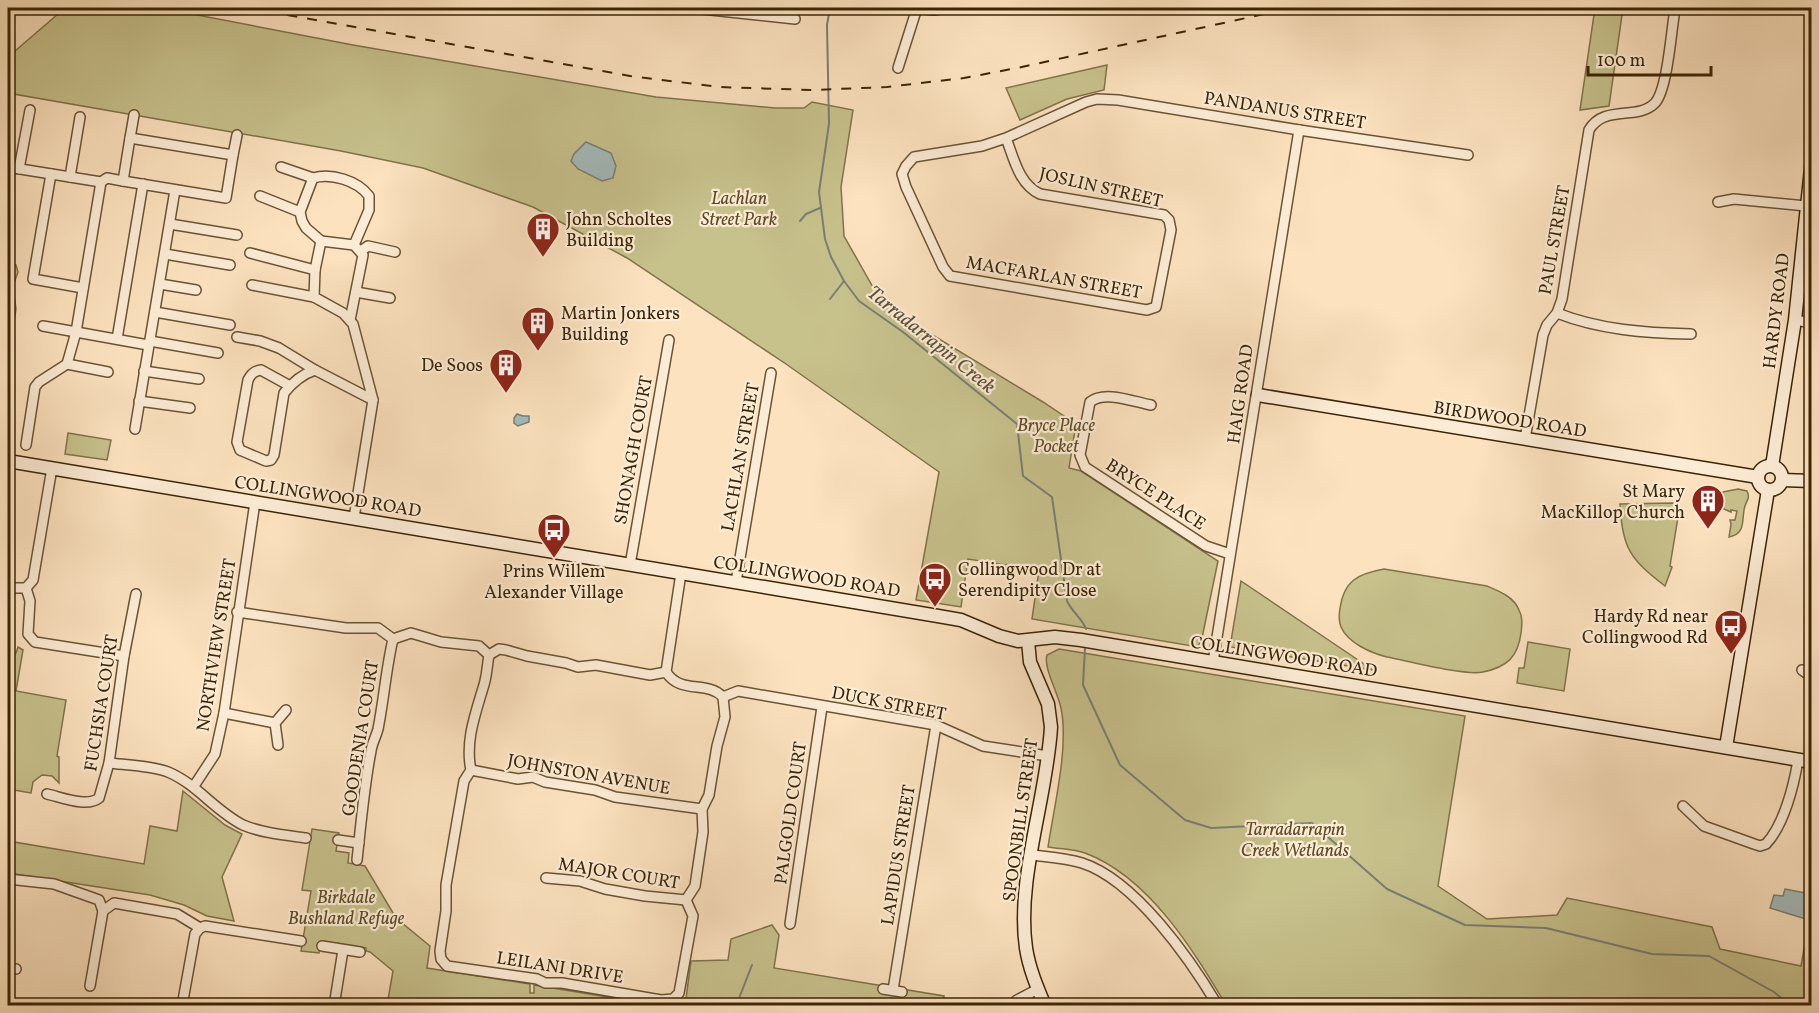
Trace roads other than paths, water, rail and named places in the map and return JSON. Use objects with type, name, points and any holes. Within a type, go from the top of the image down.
[{"type":"street","points":[[692,8],[756,11],[795,19]]},
{"type":"street","points":[[898,68],[917,8],[934,10],[945,8]]},
{"type":"street","name":"PAUL STREET","points":[[1526,439],[1543,335],[1547,325],[1557,313],[1562,299],[1589,130],[1600,117],[1646,109],[1655,104],[1662,92],[1674,16],[1672,8]]},
{"type":"street","name":"PANDANUS STREET","points":[[1097,99],[1118,100],[1468,155]]},
{"type":"street","name":"MACFARLAN STREET","points":[[1097,99],[982,146],[914,157],[902,174],[943,267],[950,276],[1148,310],[1156,308]]},
{"type":"street","points":[[19,169],[30,110]]},
{"type":"street","points":[[123,181],[134,115]]},
{"type":"street","points":[[69,177],[80,117]]},
{"type":"street","name":"HAIG ROAD","points":[[1213,662],[1258,395],[1266,331],[1299,130]]},
{"type":"street","points":[[8,167],[100,182],[107,178],[226,198],[237,135]]},
{"type":"street","points":[[130,138],[233,155]]},
{"type":"street","name":"JOSLIN STREET","points":[[1006,138],[1023,182],[1030,189],[1040,194],[1164,215],[1169,220],[1171,231],[1156,308]]},
{"type":"street","name":"HARDY ROAD","points":[[1772,466],[1795,321],[1812,159]]},
{"type":"street","points":[[281,167],[313,178],[337,177],[358,186],[369,196],[369,210],[357,248]]},
{"type":"street","points":[[51,174],[33,279],[83,288]]},
{"type":"street","points":[[313,178],[300,212],[306,228],[321,241],[357,248],[368,246],[395,252]]},
{"type":"street","points":[[68,364],[76,332],[100,182]]},
{"type":"street","points":[[117,339],[143,184]]},
{"type":"street","points":[[135,429],[175,190]]},
{"type":"street","points":[[260,196],[300,212]]},
{"type":"street","points":[[1718,202],[1734,199],[1806,206]]},
{"type":"street","points":[[170,224],[237,235]]},
{"type":"street","points":[[314,297],[315,270],[321,241]]},
{"type":"street","points":[[350,320],[363,255],[357,248]]},
{"type":"street","points":[[250,253],[315,270]]},
{"type":"street","points":[[165,254],[230,265]]},
{"type":"street","points":[[160,284],[196,290]]},
{"type":"street","points":[[252,285],[314,297],[344,313],[353,324],[373,400],[354,518]]},
{"type":"street","points":[[356,292],[390,298]]},
{"type":"street","points":[[155,312],[230,325]]},
{"type":"street","points":[[1557,313],[1637,333],[1691,334]]},
{"type":"street","points":[[1795,321],[1812,323]]},
{"type":"street","points":[[43,326],[218,353]]},
{"type":"street","points":[[237,337],[260,341],[279,348],[315,370],[373,400]]},
{"type":"street","name":"SHONAGH COURT","points":[[630,565],[669,340]]},
{"type":"street","points":[[26,445],[35,387],[39,382],[68,364],[108,372]]},
{"type":"street","points":[[290,386],[261,370],[256,370],[250,375],[237,442],[240,450],[266,461],[271,460],[274,455],[284,393],[307,373],[315,370]]},
{"type":"street","points":[[144,371],[199,379]]},
{"type":"street","name":"LACHLAN STREET","points":[[736,582],[771,373]]},
{"type":"street","name":"BIRDWOOD ROAD","points":[[1258,395],[1758,477]]},
{"type":"street","name":"BRYCE PLACE","points":[[1151,405],[1105,397],[1096,397],[1090,402],[1080,455],[1085,467],[1206,546],[1230,554]]},
{"type":"street","points":[[139,401],[190,408]]},
{"type":"street","name":"COLLINGWOOD ROAD","points":[[8,461],[938,616],[970,623],[1008,639],[1028,641],[1047,637],[1066,638],[1812,762]]},
{"type":"street","points":[[1772,466],[1779,471],[1782,480],[1777,488],[1768,490],[1760,485],[1758,477],[1762,469],[1772,466]]},
{"type":"street","points":[[8,588],[26,588],[33,580],[52,468]]},
{"type":"street","points":[[1782,480],[1812,481]]},
{"type":"street","points":[[1726,747],[1768,490]]},
{"type":"street","name":"NORTHVIEW STREET","points":[[194,786],[215,754],[224,713],[237,612],[255,502]]},
{"type":"street","points":[[681,573],[666,672],[672,681],[714,691],[723,697],[724,717],[709,795],[702,809],[703,832],[695,886],[686,900]]},
{"type":"street","points":[[26,588],[30,601],[28,634],[35,642],[124,656]]},
{"type":"street","name":"FUCHSIA COURT","points":[[47,794],[86,802],[96,801],[104,787],[136,594]]},
{"type":"street","points":[[237,612],[346,628],[378,628],[393,639],[411,633],[441,642],[479,646],[489,655],[499,650],[506,650],[578,667],[596,665],[650,675],[666,672]]},
{"type":"street","name":"GOODENIA COURT","points":[[357,860],[362,828],[363,797],[371,749],[378,730],[393,639]]},
{"type":"street","name":"SPOONBILL STREET","points":[[1028,641],[1030,662],[1048,704],[1051,727],[1026,897],[1024,929],[1026,950],[1045,1005]]},
{"type":"street","name":"LEILANI DRIVE","points":[[489,655],[484,687],[475,713],[468,752],[471,770],[464,781],[446,885],[441,960],[447,966],[545,983],[562,983],[673,999],[679,993],[693,916],[686,900]]},
{"type":"street","points":[[1802,670],[1812,677]]},
{"type":"street","name":"DUCK STREET","points":[[723,697],[738,691],[936,725],[983,746],[1048,756]]},
{"type":"street","name":"PALGOLD COURT","points":[[790,924],[822,706]]},
{"type":"street","points":[[278,745],[275,723],[286,710]]},
{"type":"street","points":[[224,713],[275,723]]},
{"type":"street","name":"LAPIDUS STREET","points":[[893,990],[936,725]]},
{"type":"street","points":[[1683,806],[1704,826],[1760,846],[1766,844],[1778,824],[1795,783],[1798,760]]},
{"type":"street","points":[[109,763],[166,771],[194,786],[221,810],[243,825],[306,838]]},
{"type":"street","name":"JOHNSTON AVENUE","points":[[471,770],[518,779],[532,777],[545,782],[596,790],[615,797],[702,809]]},
{"type":"street","name":"GOODENIA COURT","points":[[338,840],[359,843]]},
{"type":"street","points":[[1032,855],[1082,863],[1106,874],[1137,900],[1174,939],[1218,1005]]},
{"type":"street","name":"MAJOR COURT","points":[[546,878],[580,881],[605,889],[645,896],[686,900]]},
{"type":"street","points":[[8,879],[54,884],[99,900],[103,911],[90,986]]},
{"type":"street","points":[[103,911],[114,903],[166,912],[177,914],[200,928]]},
{"type":"street","points":[[182,1005],[195,934],[200,928],[205,926],[301,941]]},
{"type":"street","points":[[322,946],[360,952]]},
{"type":"street","points":[[334,1005],[344,950]]},
{"type":"street","points":[[1010,1005],[1038,989]]},
{"type":"water","points":[[586,142],[611,153],[616,166],[613,178],[602,181],[578,169],[571,161],[574,154]]},
{"type":"water","points":[[517,414],[529,416],[529,422],[518,426],[514,423]]},
{"type":"water","points":[[1785,889],[1811,894],[1809,920],[1770,908],[1774,895],[1783,896]]},
{"type":"waterway","name":"Tarradarrapin Creek","points":[[830,8],[827,25],[829,124],[819,192],[825,239],[831,257],[844,281],[859,301],[903,332],[1017,424],[1023,476],[1052,497],[1067,601],[1086,629]]},
{"type":"waterway","points":[[800,221],[806,214],[820,208]]},
{"type":"waterway","points":[[830,299],[844,281]]},
{"type":"waterway","name":"Tarradarrapin Creek","points":[[1085,648],[1083,685],[1120,765],[1185,820],[1211,828],[1312,823],[1387,889],[1465,925],[1546,928],[1652,954],[1709,956],[1774,992],[1791,1006]]},
{"type":"waterway","points":[[736,1006],[752,965]]},
{"type":"railway","points":[[248,8],[630,76],[719,87],[812,90],[887,87],[964,78],[1292,8]]},
{"type":"place","name":"John Scholtes Building","points":[[543,258]]},
{"type":"place","name":"Martin Jonkers Building","points":[[538,352]]},
{"type":"place","name":"De Soos","points":[[506,394]]},
{"type":"place","name":"St Mary MacKillop Church","points":[[1708,530]]},
{"type":"place","name":"Prins Willem Alexander Village","points":[[554,559]]},
{"type":"place","name":"Collingwood Dr at Serendipity Close","points":[[935,608]]},
{"type":"place","name":"Hardy Rd near Collingwood Rd","points":[[1731,655]]},
{"type":"park label","name":"Lachlan Street Park","points":[[739,208]]},
{"type":"park label","name":"Bryce Place Pocket","points":[[1056,435]]},
{"type":"park label","name":"Tarradarrapin Creek Wetlands","points":[[1295,839]]},
{"type":"park label","name":"Birkdale Bushland Refuge","points":[[346,907]]}]
